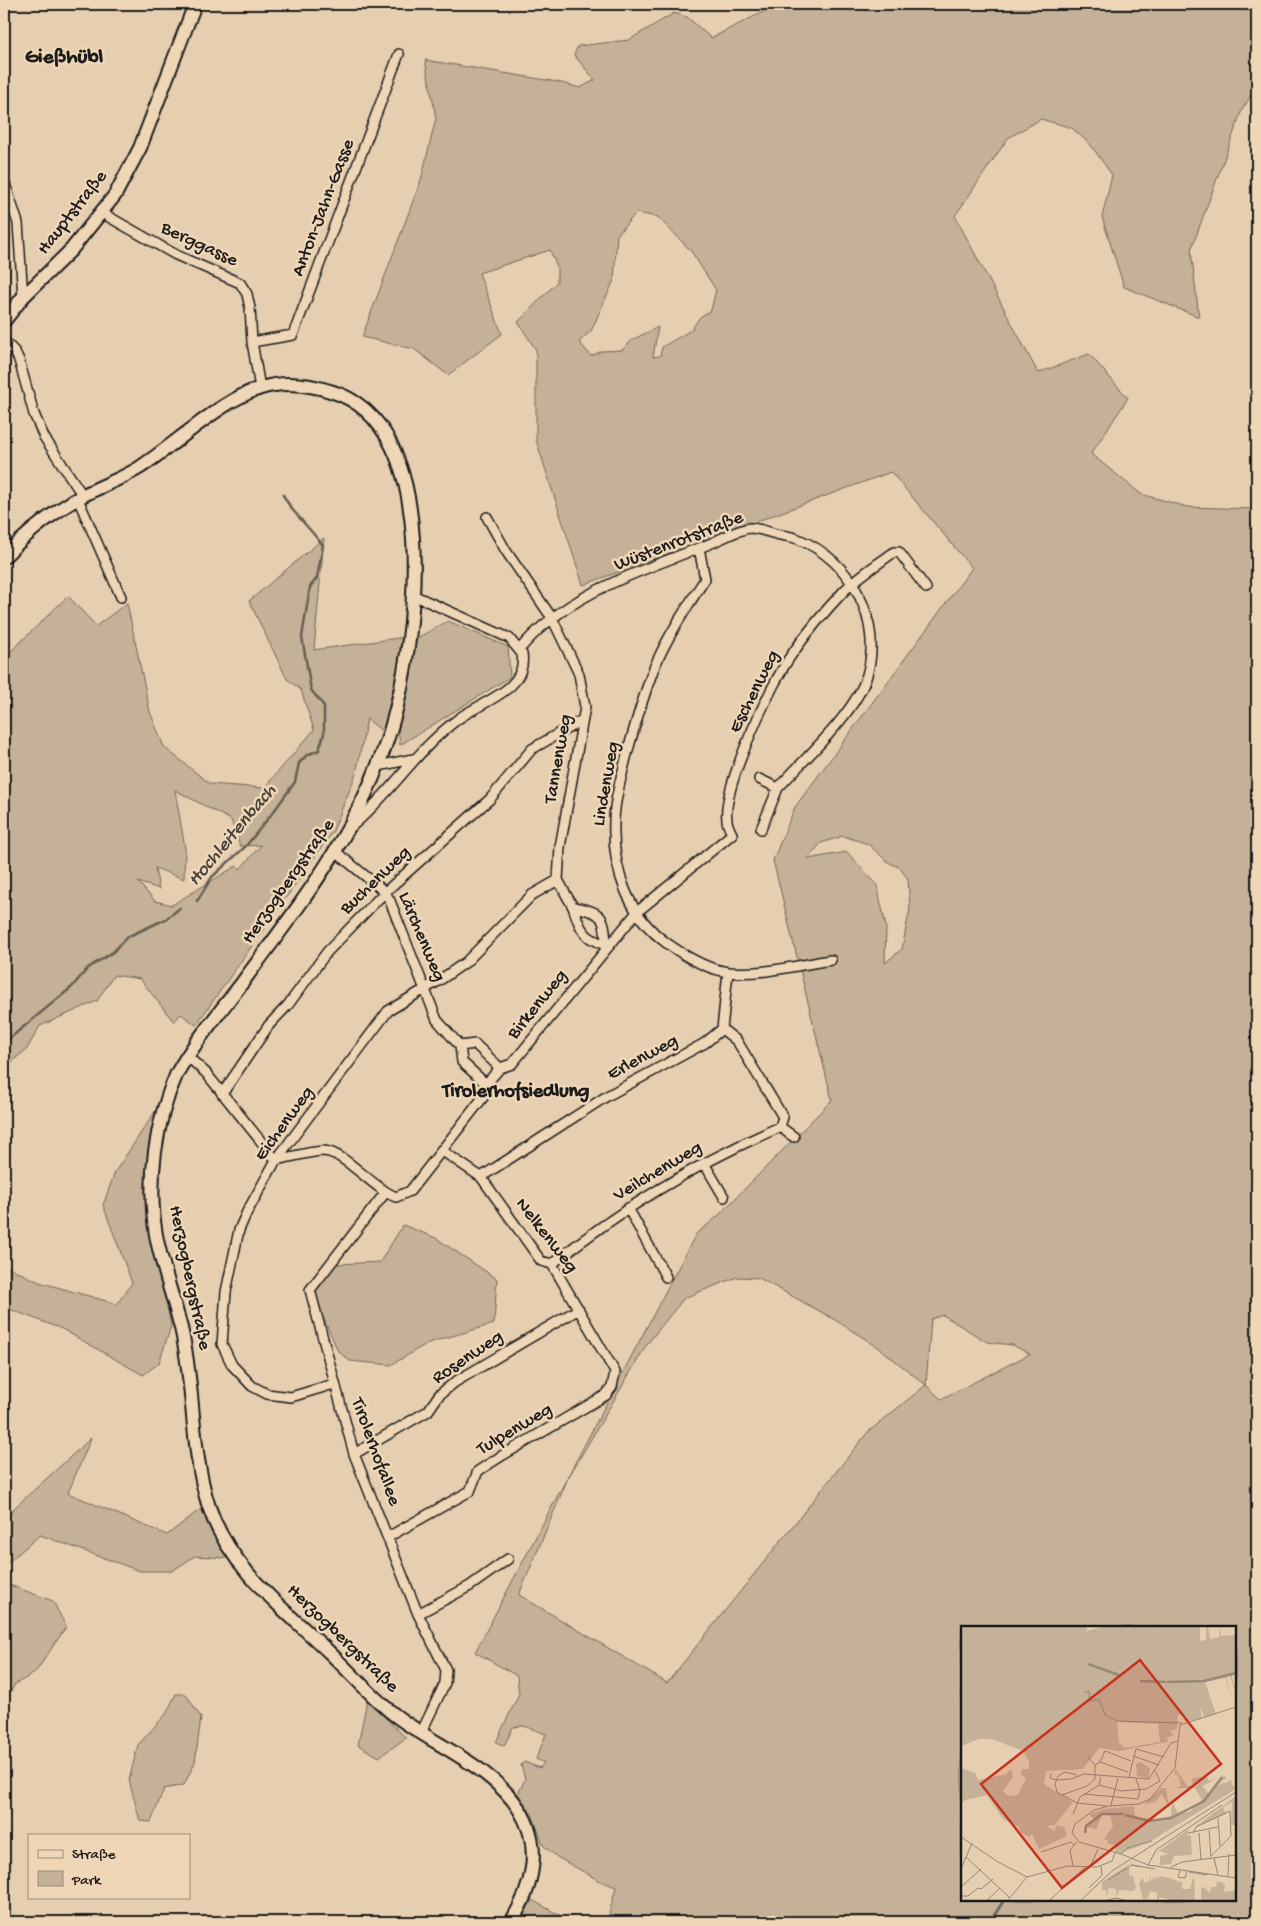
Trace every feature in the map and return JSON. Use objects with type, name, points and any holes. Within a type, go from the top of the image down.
[{"type":"main road","name":"Hauptstraße","points":[[4,321],[23,297],[54,269],[102,213],[129,171],[140,148],[195,4]]},
{"type":"main road","name":"Herzogbergstraße","points":[[260,388],[305,384],[345,395],[378,420],[389,437],[404,475],[412,541],[413,595],[407,663],[392,726],[378,766],[351,827],[320,877],[187,1056],[174,1080],[162,1115],[152,1184],[157,1238],[185,1347],[199,1462],[210,1508],[234,1555],[256,1583],[391,1712],[487,1776],[512,1798],[525,1820],[533,1850],[532,1872],[528,1890],[512,1922]]},
{"type":"main road","points":[[4,557],[42,522],[80,498],[143,466],[230,403],[260,388]]},
{"type":"street","name":"Anton-Jahn-Gasse","points":[[252,342],[294,335],[399,54]]},
{"type":"street","points":[[4,180],[18,223],[23,297]]},
{"type":"street","name":"Berggasse","points":[[102,213],[176,255],[240,283],[250,308],[252,342],[260,388]]},
{"type":"street","points":[[4,341],[15,352],[36,420],[80,498],[121,597]]},
{"type":"street","name":"Tannenweg","points":[[488,518],[506,551],[552,618],[579,674],[585,707],[560,847],[558,880]]},
{"type":"street","name":"Wüstenrotstraße","points":[[520,648],[552,618],[600,589],[750,528],[798,539],[830,558],[853,582],[861,599],[869,627],[870,651],[867,675],[856,699],[844,716],[778,788],[761,830]]},
{"type":"street","name":"Lindenweg","points":[[700,548],[705,579],[683,614],[655,667],[633,732],[617,798],[614,821],[616,862],[625,893],[654,934],[690,959],[728,972],[759,972],[831,960]]},
{"type":"street","name":"Eschenweg","points":[[732,834],[727,820],[728,805],[736,772],[773,684],[792,654],[853,582],[894,552],[898,552],[926,588]]},
{"type":"street","points":[[351,827],[378,802],[413,759],[458,718],[518,680],[524,663],[520,648],[509,638],[413,595]]},
{"type":"street","name":"Buchenweg","points":[[222,1094],[269,1025],[288,1005],[327,952],[384,892],[490,799],[532,749],[582,720]]},
{"type":"street","points":[[378,766],[413,759]]},
{"type":"street","points":[[759,780],[778,788]]},
{"type":"street","name":"Birkenweg","points":[[385,1193],[396,1197],[410,1191],[488,1091],[486,1084],[500,1068],[512,1064],[606,947],[637,912],[732,834]]},
{"type":"street","name":"Lärchenweg","points":[[336,852],[384,892],[390,901],[438,1020],[460,1046],[462,1062],[486,1084]]},
{"type":"street","points":[[558,880],[573,907],[578,924],[592,939],[601,942],[606,947]]},
{"type":"street","name":"Eichenweg","points":[[334,1384],[291,1397],[267,1394],[252,1386],[232,1365],[222,1344],[226,1292],[240,1230],[276,1160],[388,1011],[466,962],[532,895],[558,880]]},
{"type":"street","points":[[573,907],[593,910],[605,924],[606,947]]},
{"type":"street","points":[[728,972],[722,1029],[737,1041],[783,1117],[780,1128],[794,1137]]},
{"type":"street","name":"Erlenweg","points":[[480,1176],[607,1096],[705,1043],[722,1029]]},
{"type":"street","points":[[460,1046],[475,1044],[500,1068]]},
{"type":"street","points":[[187,1056],[206,1073],[276,1160],[324,1151],[336,1154],[385,1193]]},
{"type":"street","name":"Veilchenweg","points":[[552,1264],[628,1208],[729,1149],[780,1128]]},
{"type":"street","name":"Nelkenweg","points":[[442,1150],[480,1176],[541,1261],[552,1264],[614,1367],[612,1387]]},
{"type":"street","points":[[704,1163],[724,1197]]},
{"type":"street","name":"Tirolerhofallee","points":[[385,1193],[310,1290],[354,1454],[418,1614],[446,1670],[447,1677],[421,1733]]},
{"type":"street","points":[[628,1208],[666,1276]]},
{"type":"street","name":"Rosenweg","points":[[354,1454],[428,1411],[440,1395],[455,1382],[579,1309]]},
{"type":"street","name":"Tulpenweg","points":[[388,1537],[470,1491],[478,1471],[606,1395],[612,1387]]},
{"type":"street","points":[[418,1614],[470,1586],[508,1559]]},
{"type":"green space","points":[[779,4],[1257,4],[1257,86],[1242,110],[1191,250],[1199,317],[1124,287],[1102,217],[1112,175],[1090,144],[1072,128],[1041,119],[1008,138],[955,216],[1038,373],[1089,354],[1128,398],[1091,454],[1141,494],[1187,507],[1257,509],[1257,1922],[607,1922],[616,1887],[600,1881],[557,1857],[543,1845],[533,1816],[518,1794],[525,1779],[521,1765],[524,1762],[540,1768],[544,1763],[536,1759],[546,1734],[524,1726],[513,1727],[504,1746],[496,1742],[519,1694],[517,1676],[475,1652],[696,1234],[717,1217],[832,1100],[773,860],[795,807],[972,568],[891,472],[583,585],[536,440],[536,350],[518,322],[557,282],[557,267],[550,250],[479,273],[502,334],[448,375],[414,349],[362,337],[421,180],[436,118],[425,60],[558,82],[580,88],[595,80],[574,55],[578,46],[629,40],[674,13],[687,17],[711,38]],"holes":[[[636,213],[658,217],[691,251],[716,290],[711,310],[700,317],[691,330],[662,347],[660,356],[653,357],[658,327],[632,340],[622,350],[602,351],[591,356],[579,342],[591,331],[614,280],[617,235]],[[843,836],[868,844],[888,862],[900,868],[908,879],[910,908],[902,949],[885,963],[886,927],[877,885],[847,852],[808,859],[821,843]],[[737,1277],[759,1278],[832,1318],[878,1347],[926,1385],[868,1432],[667,1683],[519,1595],[568,1478],[647,1344],[684,1298]],[[943,1315],[987,1342],[1012,1345],[1030,1354],[941,1399],[926,1385],[931,1319]]]},
{"type":"green space","points":[[324,538],[314,650],[405,637],[383,732],[367,719],[356,774],[333,831],[196,1025],[181,1014],[174,1022],[140,979],[114,975],[97,1001],[40,1026],[27,1049],[4,1068],[4,652],[7,655],[68,596],[96,626],[127,603],[150,712],[164,747],[210,784],[264,788],[314,730],[301,690],[287,679],[249,601]],"holes":[[[175,790],[231,820],[240,846],[261,845],[240,869],[236,866],[172,905],[155,901],[138,882],[159,889],[155,868],[184,879],[185,848]]]},
{"type":"green space","points":[[448,621],[508,647],[510,677],[400,745],[398,730],[417,638]]},
{"type":"green space","points":[[156,1110],[145,1187],[171,1326],[159,1363],[143,1375],[62,1329],[4,1307],[4,1265],[39,1282],[117,1304],[132,1283],[103,1205],[115,1172]]},
{"type":"green space","points":[[403,1225],[436,1238],[497,1279],[494,1324],[428,1343],[391,1365],[350,1361],[338,1351],[318,1306],[316,1287],[337,1264],[380,1262]]},
{"type":"green space","points":[[91,1438],[68,1493],[167,1535],[203,1507],[227,1558],[195,1556],[172,1571],[140,1571],[40,1535],[5,1565],[4,1573],[4,1527],[12,1510]]},
{"type":"green space","points":[[4,1583],[53,1601],[66,1627],[35,1673],[15,1684],[4,1704]]},
{"type":"green space","points":[[176,1694],[186,1694],[201,1718],[195,1762],[184,1785],[164,1789],[151,1822],[140,1821],[129,1780],[138,1745],[166,1714]]},
{"type":"green space","points":[[367,1700],[406,1738],[379,1757],[358,1745]]},
{"type":"green space","points":[[532,1900],[572,1922],[519,1922]]},
{"type":"waterway","name":"Hochleitenbach","points":[[197,901],[212,877],[246,846],[274,811],[295,782],[299,763],[307,755],[319,750],[324,734],[324,706],[311,690],[302,637],[310,587],[317,578],[323,545],[291,508],[283,495]]},
{"type":"waterway","name":"Hochleitenbach","points":[[4,1043],[72,987],[88,968],[113,952],[127,937],[166,919],[180,908]]},
{"type":"waterway","points":[[990,1922],[1003,1901]]},
{"type":"district","name":"Gießhübl","points":[[64,58]]},
{"type":"district","name":"Tirolerhofsiedlung","points":[[516,1092]]}]
